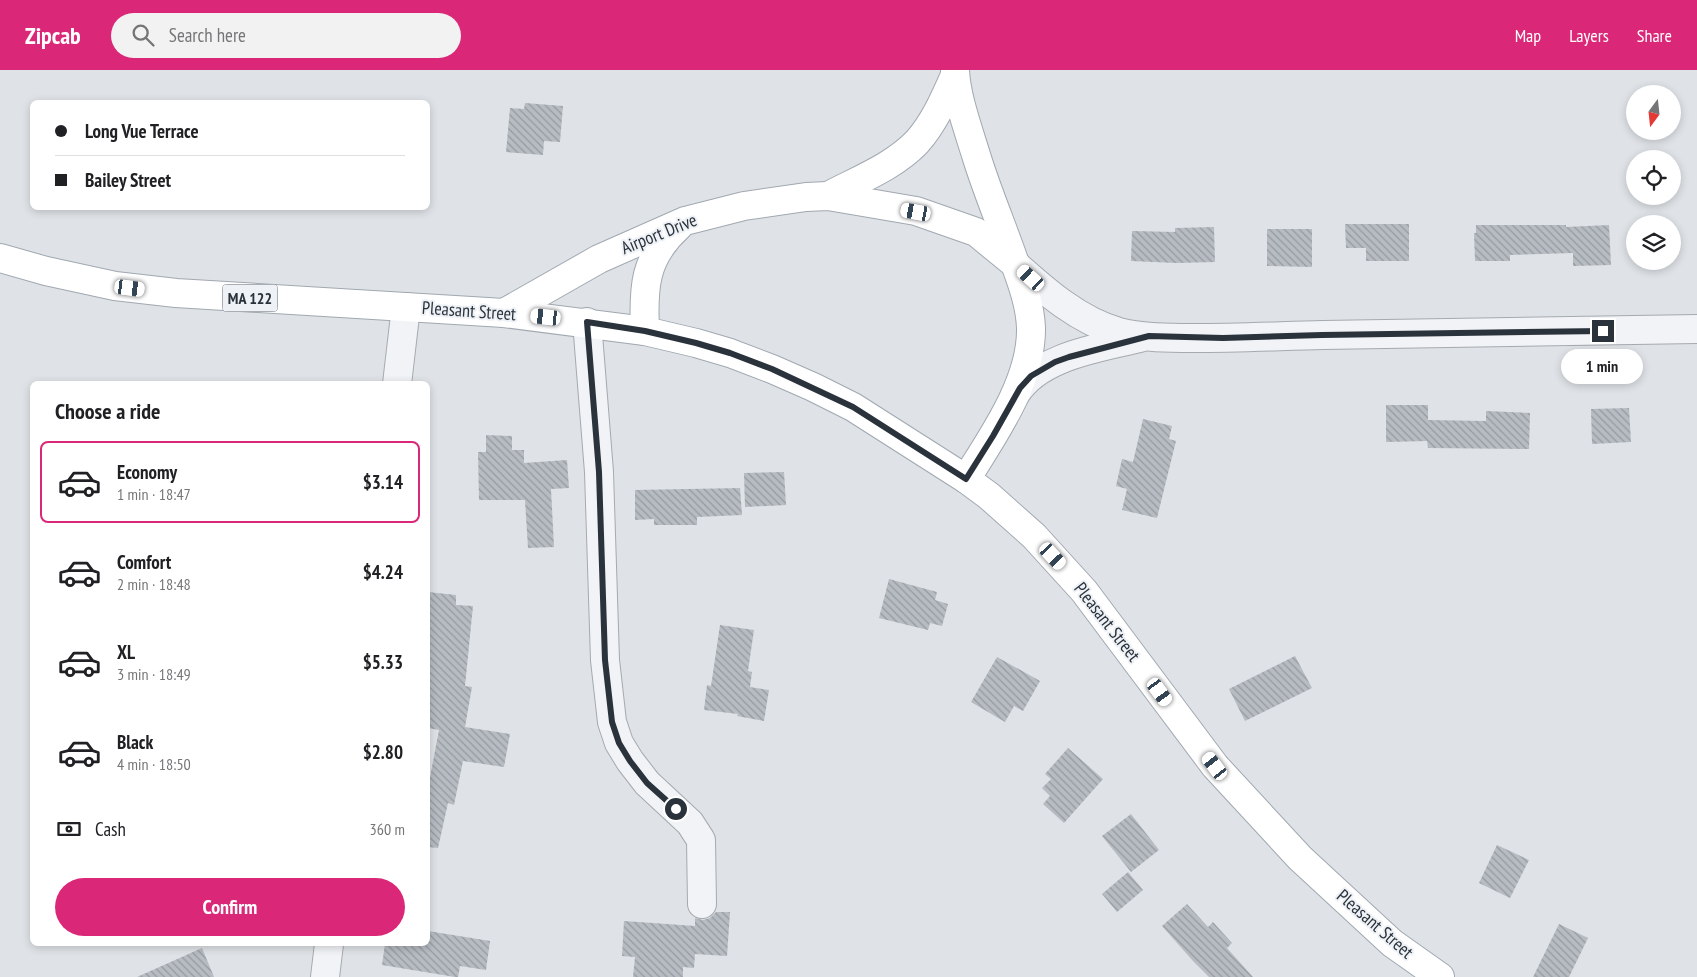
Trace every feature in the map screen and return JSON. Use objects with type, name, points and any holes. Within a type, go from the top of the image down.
[{"type":"main road","name":"Airport Drive","points":[[828,196],[885,166],[902,155],[916,142],[937,113],[955,72]]},
{"type":"main road","name":"Airport Drive","points":[[955,72],[965,121],[1028,304],[1031,329],[1027,359],[1015,395],[993,436],[966,479]]},
{"type":"main road","name":"Airport Drive","points":[[504,313],[599,259],[685,221],[744,206],[828,196],[916,212],[976,232],[1015,264]]},
{"type":"main road","points":[[645,331],[644,300],[649,267],[661,245],[685,221]]},
{"type":"main road","name":"Pleasant Street","points":[[0,258],[46,271],[115,286],[176,293],[504,313],[587,322],[645,331],[730,353],[813,387],[860,412],[966,479],[1014,517],[1061,564],[1111,627],[1215,766],[1300,858],[1392,943],[1440,977]]},
{"type":"street","points":[[1015,264],[1043,289],[1084,317],[1116,331],[1133,335],[1223,338],[1697,329]]},
{"type":"street","points":[[397,381],[406,307]]},
{"type":"street","points":[[587,322],[599,472],[605,660],[612,722],[619,743],[630,761],[647,783],[690,823],[701,840],[702,904]]},
{"type":"street","points":[[1015,395],[1031,376],[1055,362],[1149,336]]},
{"type":"street","points":[[325,977],[329,946]]},
{"type":"building","points":[[525,103],[563,106],[560,142],[544,141],[543,155],[506,152],[510,108],[524,109]]},
{"type":"building","points":[[1345,224],[1409,224],[1409,261],[1366,261],[1366,248],[1346,248]]},
{"type":"building","points":[[1476,225],[1566,225],[1566,227],[1609,225],[1611,265],[1573,266],[1573,253],[1510,255],[1510,261],[1475,261],[1474,233],[1476,233]]},
{"type":"building","points":[[1214,227],[1215,262],[1131,261],[1132,231],[1175,232],[1175,228]]},
{"type":"building","points":[[1267,229],[1312,229],[1312,267],[1267,266]]},
{"type":"building","points":[[1386,405],[1428,405],[1428,420],[1486,421],[1486,411],[1530,413],[1529,449],[1428,448],[1427,441],[1386,442]]},
{"type":"building","points":[[1629,408],[1631,442],[1592,444],[1591,409]]},
{"type":"building","points":[[1143,419],[1172,426],[1169,439],[1176,441],[1157,518],[1122,510],[1127,489],[1116,486],[1122,459],[1133,462]]},
{"type":"building","points":[[486,435],[512,436],[512,450],[524,450],[524,463],[567,460],[569,488],[551,489],[554,547],[528,548],[525,500],[479,500],[478,452],[486,452]]},
{"type":"building","points":[[784,472],[786,505],[745,507],[744,473]]},
{"type":"building","points":[[740,488],[742,515],[697,517],[697,525],[654,525],[654,519],[635,520],[635,490]]},
{"type":"building","points":[[889,579],[937,592],[935,600],[948,604],[942,626],[930,623],[928,630],[879,618]]},
{"type":"building","points":[[430,592],[456,595],[456,605],[473,606],[465,686],[472,687],[465,727],[510,734],[504,767],[463,761],[454,805],[448,803],[438,848],[430,847],[430,777],[439,730],[430,728]]},
{"type":"building","points":[[720,625],[754,630],[748,671],[752,672],[750,687],[769,690],[764,721],[737,716],[738,714],[704,710],[707,685],[711,686]]},
{"type":"building","points":[[1295,656],[1312,688],[1245,721],[1229,689]]},
{"type":"building","points":[[997,657],[1040,681],[1023,711],[1014,706],[1005,722],[971,702]]},
{"type":"building","points":[[1068,748],[1103,779],[1064,823],[1043,804],[1050,796],[1042,788],[1051,779],[1045,774]]},
{"type":"building","points":[[1131,814],[1159,850],[1131,872],[1102,836]]},
{"type":"building","points":[[1497,845],[1529,860],[1510,898],[1479,883]]},
{"type":"building","points":[[1128,872],[1143,890],[1117,912],[1102,894]]},
{"type":"building","points":[[1187,904],[1208,927],[1213,922],[1232,943],[1227,948],[1253,977],[1209,977],[1193,961],[1162,926]]},
{"type":"building","points":[[716,912],[730,912],[727,956],[695,954],[694,968],[683,967],[683,977],[633,977],[635,957],[622,956],[624,921],[695,926],[695,918],[703,920],[710,918]]},
{"type":"building","points":[[1559,924],[1588,938],[1569,977],[1533,977]]},
{"type":"building","points":[[430,931],[490,941],[486,970],[460,966],[458,977],[382,965],[385,946],[430,946]]},
{"type":"building","points":[[202,948],[214,977],[137,977]]},
{"type":"route","points":[[676,809],[647,783],[630,761],[619,743],[612,722],[605,660],[599,472],[587,322],[645,331],[696,343],[730,353],[772,369],[853,407],[966,479],[1020,388],[1031,376],[1055,362],[1069,357],[1149,336],[1166,338],[1223,338],[1603,331]]}]
